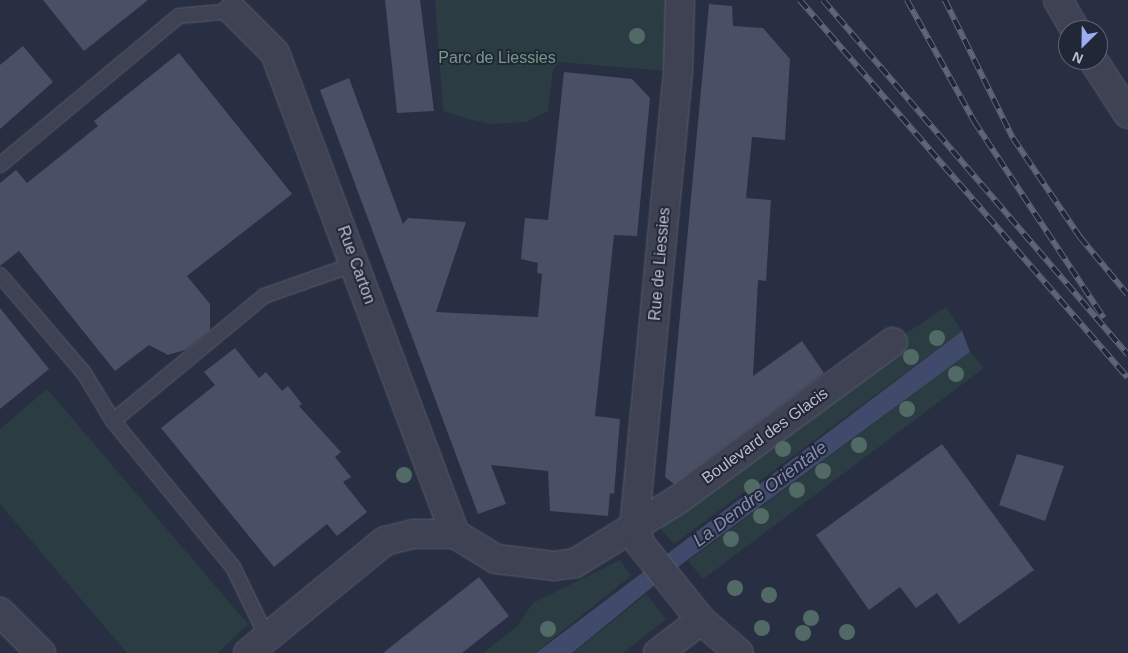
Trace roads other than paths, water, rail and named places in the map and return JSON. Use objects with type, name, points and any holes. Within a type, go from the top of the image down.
[{"type":"street","name":"Rue de Liessies","points":[[634,528],[678,72],[680,0]]},
{"type":"street","points":[[1058,0],[1069,20]]},
{"type":"street","name":"Rue Carton","points":[[234,6],[275,52],[455,534]]},
{"type":"street","points":[[1099,70],[1128,114]]},
{"type":"street","name":"Boulevard des Glacis","points":[[634,528],[893,342]]},
{"type":"street","points":[[257,644],[384,541],[414,534],[455,534],[496,559],[554,566],[575,563],[634,528],[641,545],[701,620],[739,653]]},
{"type":"street","points":[[0,612],[41,653]]},
{"type":"street","points":[[658,653],[701,620]]},
{"type":"lane","points":[[0,165],[179,16],[234,6]]},
{"type":"lane","points":[[113,421],[264,296],[355,264]]},
{"type":"lane","points":[[0,275],[84,373],[113,421],[233,567],[257,644]]},
{"type":"water","name":"La Dendre Orientale","points":[[962,331],[970,352],[667,575],[572,653],[536,653]]},
{"type":"railway","points":[[800,0],[1128,378]]},
{"type":"railway","points":[[823,0],[1128,355]]},
{"type":"railway","points":[[907,0],[974,121],[1104,318]]},
{"type":"railway","points":[[945,0],[1013,138],[1080,237],[1128,295]]},
{"type":"park label","name":"Parc de Liessies","points":[[497,58]]}]
